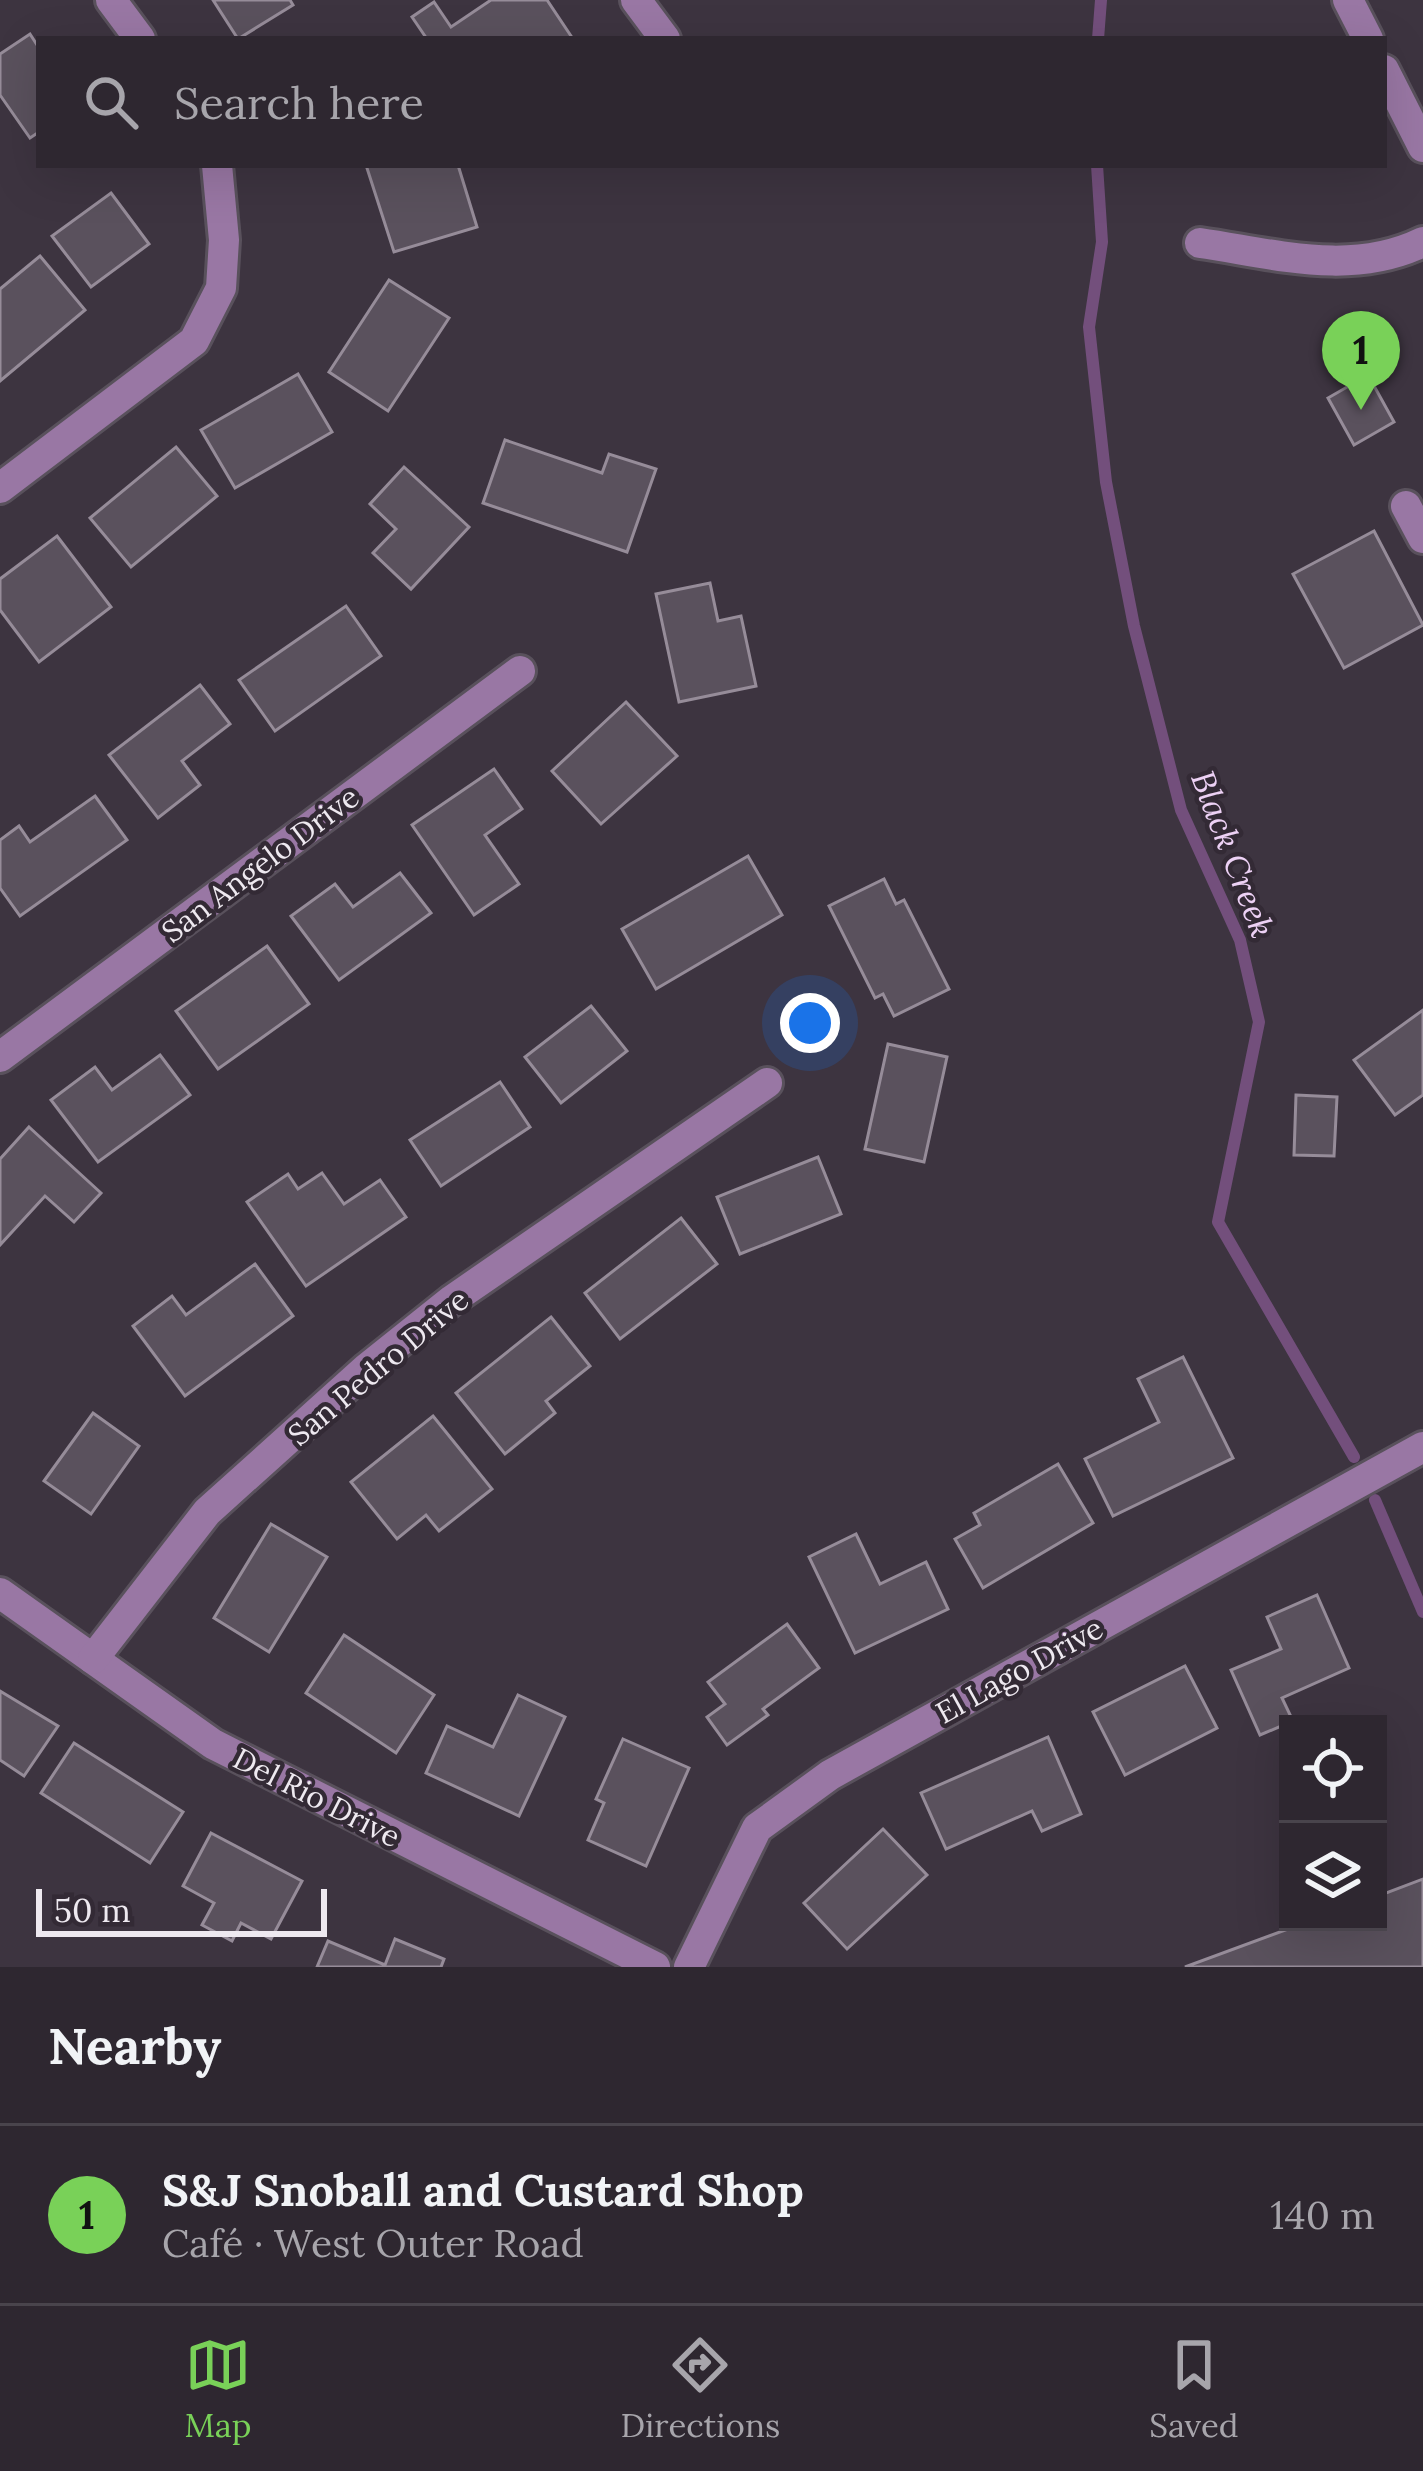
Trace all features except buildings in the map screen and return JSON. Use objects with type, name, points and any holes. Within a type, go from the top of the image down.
[{"type":"street","points":[[111,0],[138,36]]},
{"type":"street","points":[[636,0],[663,36]]},
{"type":"street","points":[[1348,0],[1366,36]]},
{"type":"street","points":[[1387,76],[1423,147]]},
{"type":"street","points":[[0,488],[194,341],[220,288],[224,240],[217,168]]},
{"type":"street","points":[[1200,243],[1352,265],[1390,258],[1423,242]]},
{"type":"street","points":[[1406,506],[1423,538]]},
{"type":"street","name":"San Angelo Drive","points":[[0,1057],[520,671]]},
{"type":"street","name":"San Pedro Drive","points":[[93,1659],[207,1512],[367,1368],[452,1300],[767,1083]]},
{"type":"street","name":"El Lago Drive","points":[[689,1967],[757,1828],[830,1775],[1423,1447]]},
{"type":"street","name":"Del Rio Drive","points":[[0,1593],[213,1744],[655,1967]]},
{"type":"waterway","name":"Black Creek","points":[[1098,36],[1101,0]]},
{"type":"waterway","name":"Black Creek","points":[[1097,168],[1102,242],[1089,327],[1106,482],[1134,626],[1181,810],[1240,940],[1259,1022],[1218,1222],[1354,1457]]},
{"type":"waterway","name":"Black Creek","points":[[1375,1500],[1423,1612]]},
{"type":"place","name":"S&J Snoball and Custard Shop","points":[[1361,410]]}]
